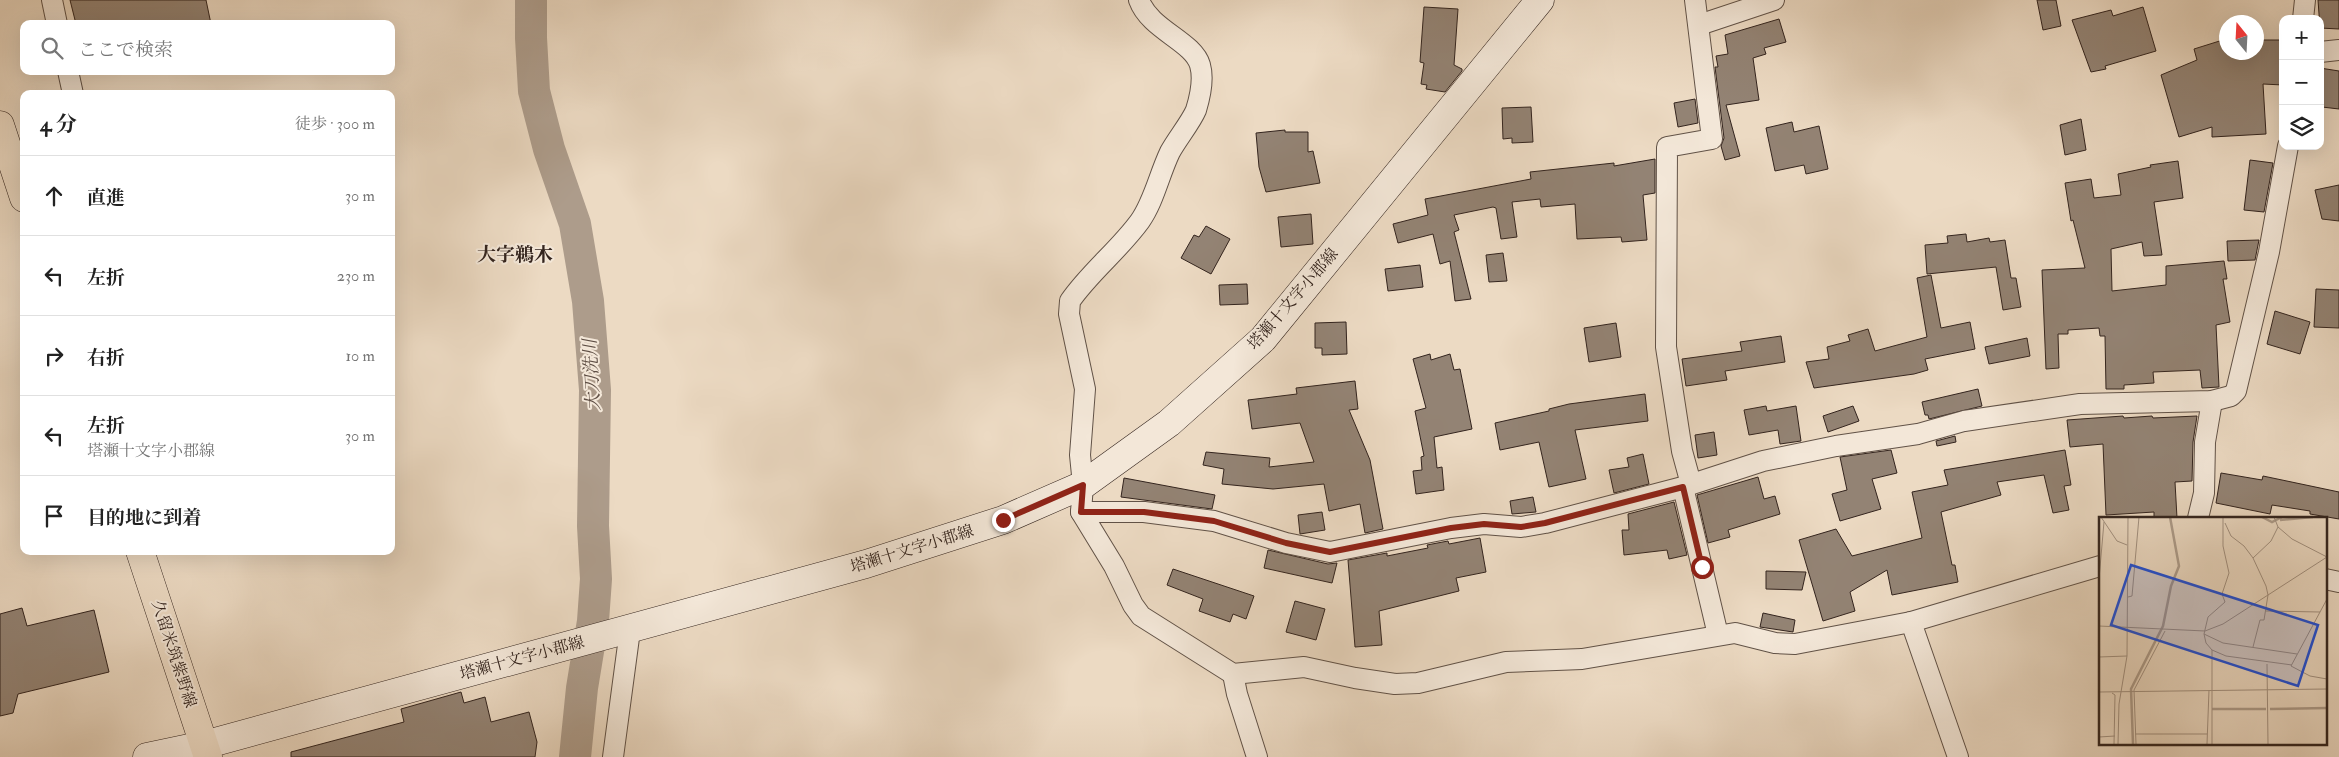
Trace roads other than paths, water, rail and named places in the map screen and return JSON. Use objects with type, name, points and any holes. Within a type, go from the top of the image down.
[{"type":"main road","name":"塔瀬十文字小郡線","points":[[147,757],[206,751],[538,653],[625,631],[866,564],[1003,520],[1083,485],[1169,423],[1263,340],[1540,0]]},
{"type":"main road","points":[[0,125],[20,186]]},
{"type":"main road","name":"久留米筑紫野線","points":[[141,555],[206,751]]},
{"type":"street","points":[[52,0],[56,20]]},
{"type":"street","points":[[1139,0],[1143,11],[1192,52],[1200,64],[1202,83],[1195,111],[1170,153],[1149,205],[1139,222],[1070,301],[1069,314],[1085,389],[1080,456],[1083,485],[1081,512],[1114,566],[1133,605],[1141,616],[1233,674],[1304,667],[1395,684],[1418,683],[1506,662],[1582,658],[1735,633],[1775,643],[1795,644],[1911,622],[2099,566]]},
{"type":"street","points":[[1695,0],[1712,139],[1667,147],[1666,347],[1687,485],[1718,635]]},
{"type":"street","points":[[1699,25],[1774,0]]},
{"type":"street","points":[[2303,15],[2305,0]]},
{"type":"street","points":[[2324,52],[2339,50]]},
{"type":"street","points":[[69,75],[72,90]]},
{"type":"street","points":[[1081,512],[1144,512],[1214,521],[1286,543],[1330,552],[1451,528],[1484,524],[1521,527],[1545,523],[1687,485],[1764,461],[1845,444],[1918,434],[1964,421],[2080,404],[2212,401],[2231,396],[2236,391],[2269,252],[2287,150]]},
{"type":"street","points":[[2198,517],[2204,493],[2204,442],[2212,401]]},
{"type":"street","points":[[2326,579],[2339,582]]},
{"type":"street","points":[[1911,622],[1958,757]]},
{"type":"street","points":[[613,757],[625,631]]},
{"type":"street","points":[[1233,674],[1237,694],[1257,757]]},
{"type":"waterway","name":"大刀洗川","points":[[531,0],[534,91],[549,149],[575,224],[588,301],[595,390],[593,526],[596,579],[593,621],[582,688],[575,757]]},
{"type":"district","name":"大字鵜木","points":[[515,255]]}]
